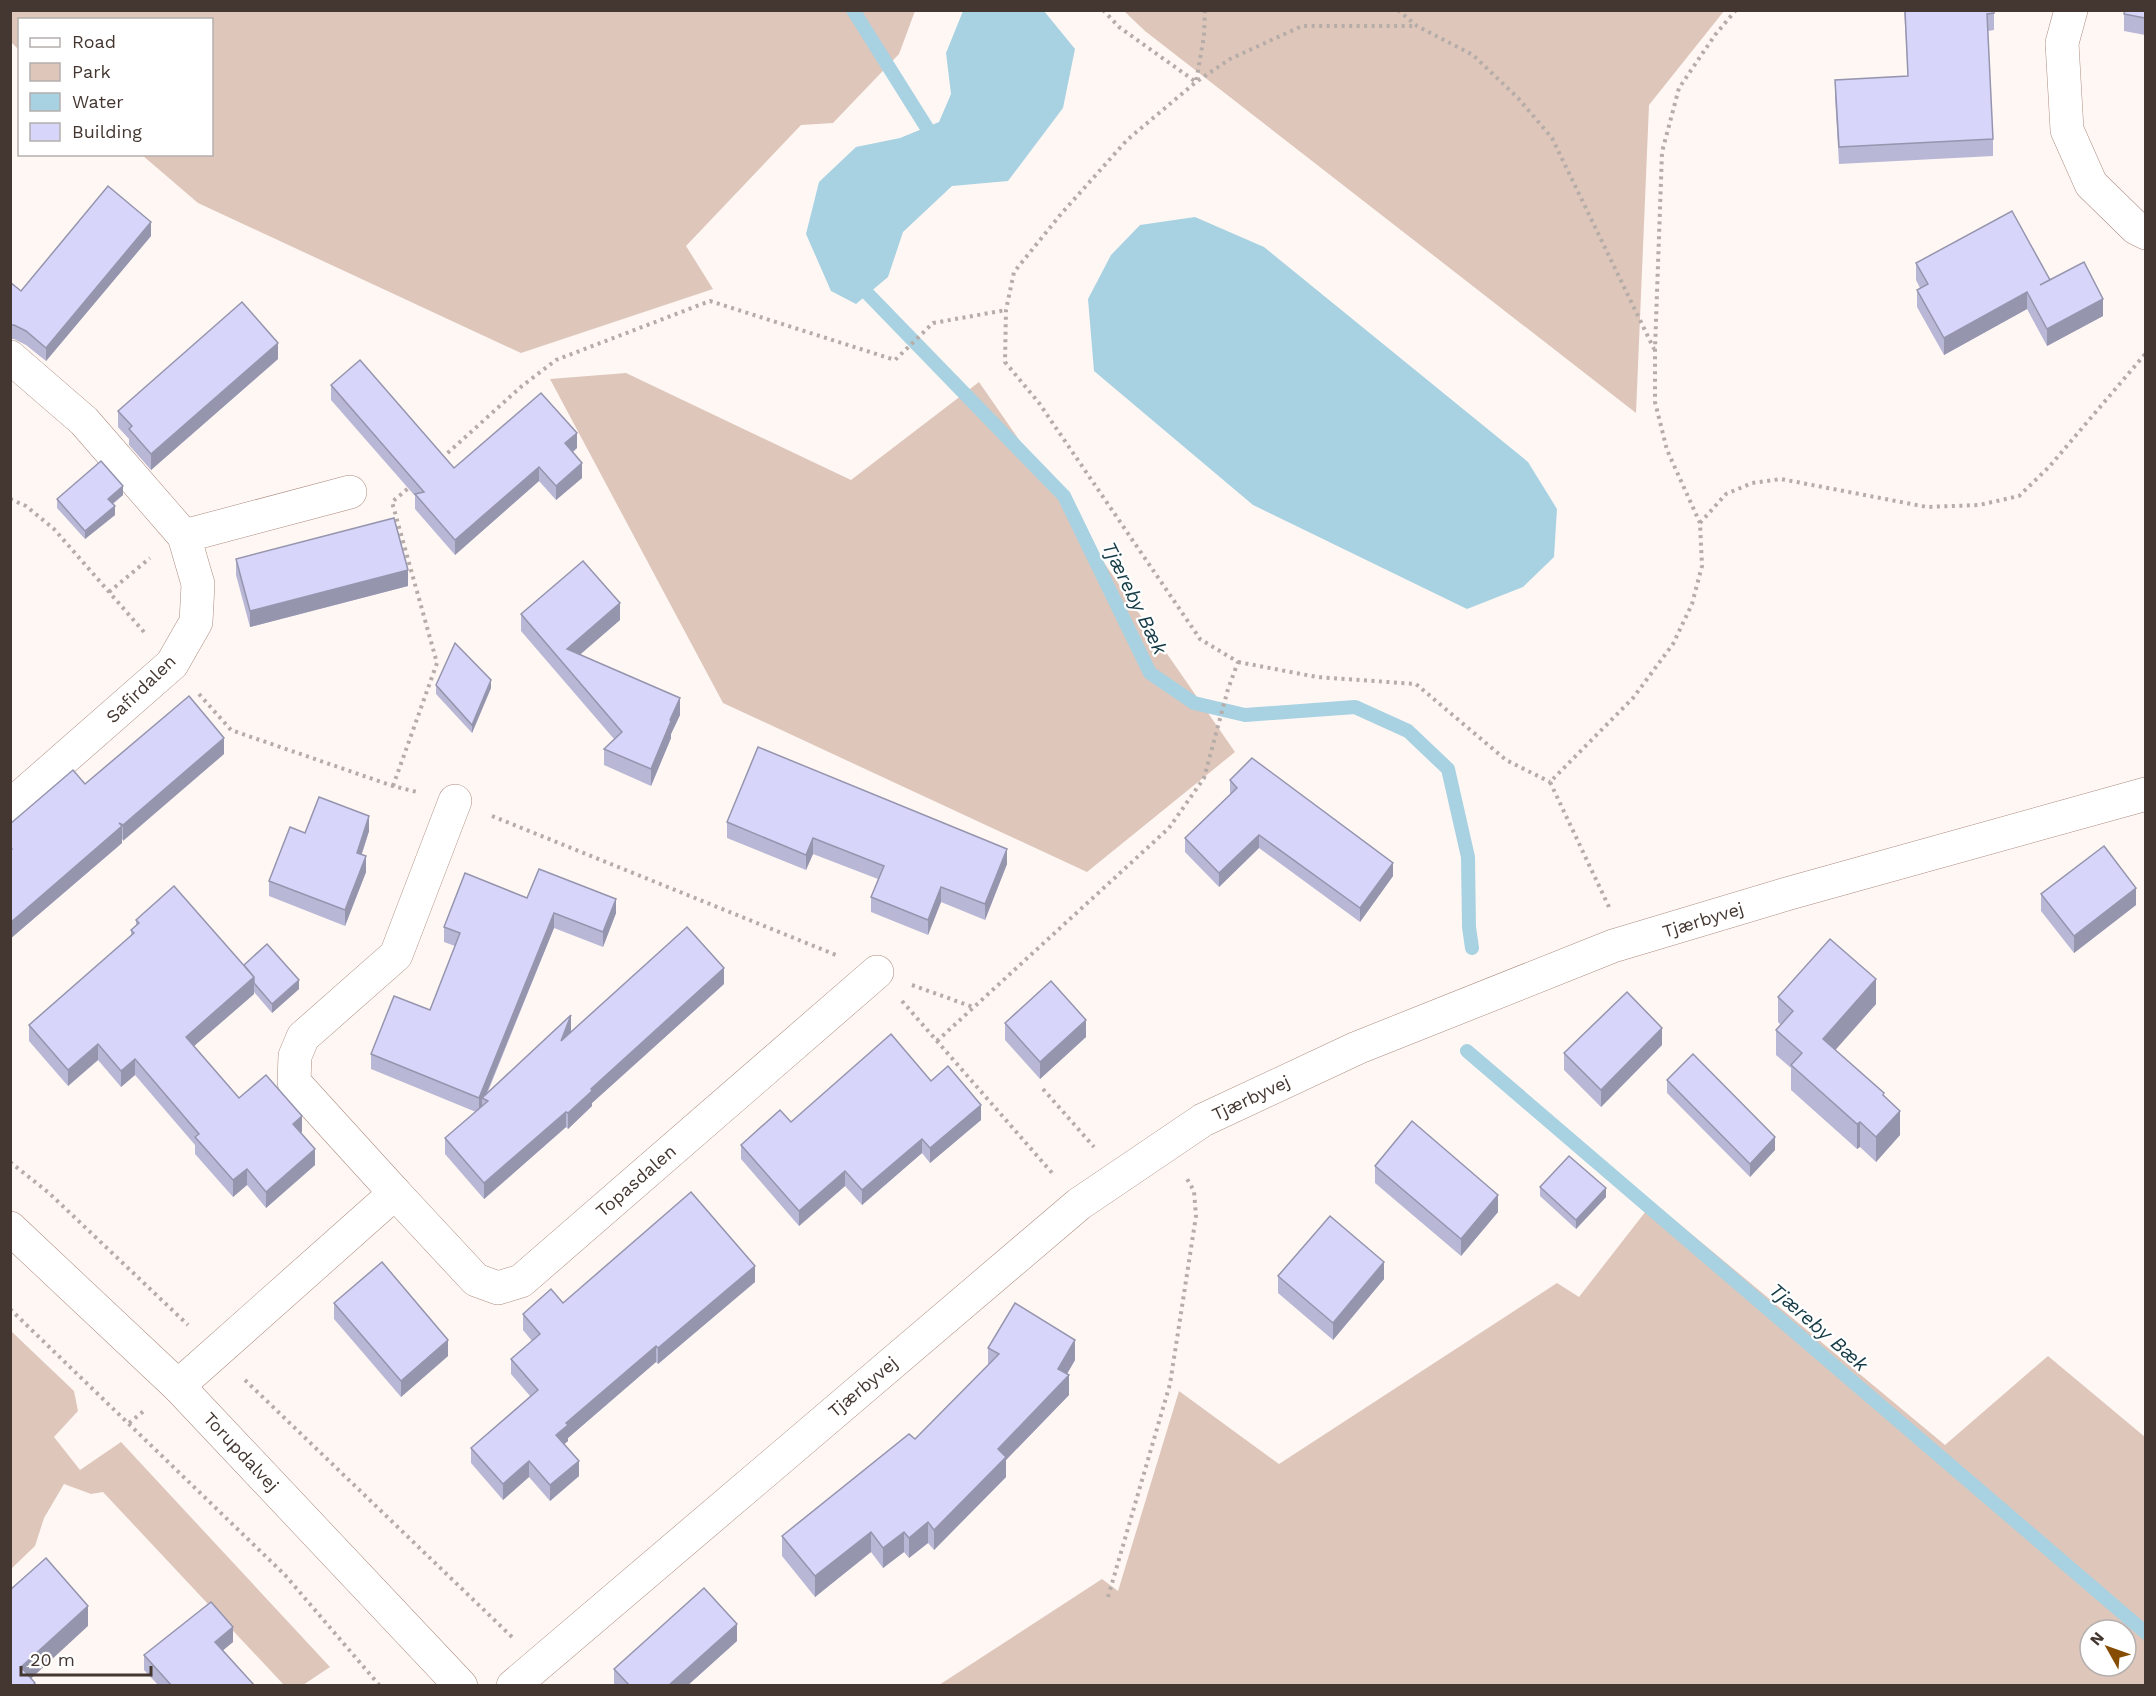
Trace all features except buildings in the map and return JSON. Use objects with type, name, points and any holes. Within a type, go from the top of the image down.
[{"type":"street","points":[[2071,10],[2061,43],[2067,130],[2091,184],[2136,228],[2145,232]]},
{"type":"street","name":"Safirdalen","points":[[10,357],[84,421],[182,534],[198,584],[196,622],[172,664],[10,806]]},
{"type":"street","points":[[182,534],[350,492]]},
{"type":"street","name":"Tjærbyvej","points":[[513,1686],[1079,1204],[1203,1120],[1358,1048],[1613,946],[1790,892],[2145,794]]},
{"type":"street","name":"Topasdalen","points":[[455,801],[396,955],[303,1037],[295,1056],[294,1082],[476,1280],[498,1288],[521,1281],[877,972]]},
{"type":"street","points":[[178,1386],[395,1193]]},
{"type":"street","name":"Torupdalvej","points":[[10,1228],[178,1386],[461,1686]]},
{"type":"path","points":[[1103,10],[1119,27],[1196,82]]},
{"type":"path","points":[[1196,82],[1204,36],[1205,10]]},
{"type":"path","points":[[1398,10],[1418,26],[1473,56],[1518,98],[1552,138],[1655,350]]},
{"type":"path","points":[[1550,782],[1633,698],[1673,644],[1692,604],[1702,566],[1700,523],[1667,450],[1655,402],[1662,152],[1679,88],[1715,35],[1736,10]]},
{"type":"path","points":[[1418,26],[1302,26],[1230,59],[1196,82],[1127,140],[1061,214],[1014,272],[1006,310],[1005,362],[1045,412],[1200,639],[1238,662],[1317,677],[1416,684],[1506,760],[1550,782],[1626,943]]},
{"type":"path","points":[[436,464],[522,386],[556,360],[710,302],[895,360],[933,323],[1006,310]]},
{"type":"path","points":[[1700,523],[1726,494],[1752,483],[1781,479],[1927,507],[1979,505],[2019,496],[2049,467],[2145,353]]},
{"type":"path","points":[[393,786],[436,663],[392,502],[418,479]]},
{"type":"path","points":[[10,499],[26,506],[54,529],[231,730],[393,786],[455,801],[877,972],[973,1007]]},
{"type":"path","points":[[109,592],[182,534]]},
{"type":"path","points":[[937,1041],[1169,828],[1204,778],[1228,689],[1238,662]]},
{"type":"path","points":[[877,972],[1079,1204]]},
{"type":"path","points":[[1043,1089],[1120,1176]]},
{"type":"path","points":[[1108,1597],[1170,1384],[1196,1216],[1194,1191],[1167,1144]]},
{"type":"path","points":[[10,1162],[49,1193],[378,1506],[538,1663]]},
{"type":"path","points":[[10,1309],[285,1575],[380,1686]]},
{"type":"green space","points":[[11,10],[915,10],[899,54],[833,123],[801,125],[686,246],[713,289],[521,353],[198,203],[143,156],[213,156],[213,18],[18,18],[18,49],[11,42]]},
{"type":"green space","points":[[1124,11],[1724,11],[1649,105],[1636,413],[1145,31]]},
{"type":"green space","points":[[626,373],[851,480],[979,382],[1235,752],[1087,872],[723,703],[550,379]]},
{"type":"green space","points":[[1653,1202],[1945,1445],[2048,1356],[2145,1437],[2145,1685],[939,1685],[1102,1579],[1118,1591],[1179,1391],[1279,1464],[1557,1283],[1579,1297]]},
{"type":"green space","points":[[11,1331],[74,1391],[78,1411],[54,1437],[80,1470],[121,1442],[330,1667],[303,1685],[284,1685],[103,1492],[91,1494],[64,1484],[44,1518],[35,1546],[11,1569]]},
{"type":"water","points":[[963,11],[1044,11],[1075,49],[1063,108],[1008,181],[952,186],[903,232],[888,277],[856,304],[831,291],[806,234],[819,182],[856,147],[900,138],[939,122],[951,94],[946,53]]},
{"type":"water","points":[[1195,217],[1264,247],[1528,462],[1557,509],[1554,557],[1523,587],[1467,609],[1253,505],[1094,371],[1088,299],[1111,255],[1140,225]]},
{"type":"waterway","points":[[853,10],[927,128]]},
{"type":"waterway","name":"Tjæreby Bæk","points":[[868,294],[1064,496],[1150,673],[1194,703],[1245,715],[1355,707],[1408,731],[1448,769],[1468,857],[1469,927],[1472,948]]},
{"type":"waterway","name":"Tjæreby Bæk","points":[[1467,1051],[2146,1633]]}]
